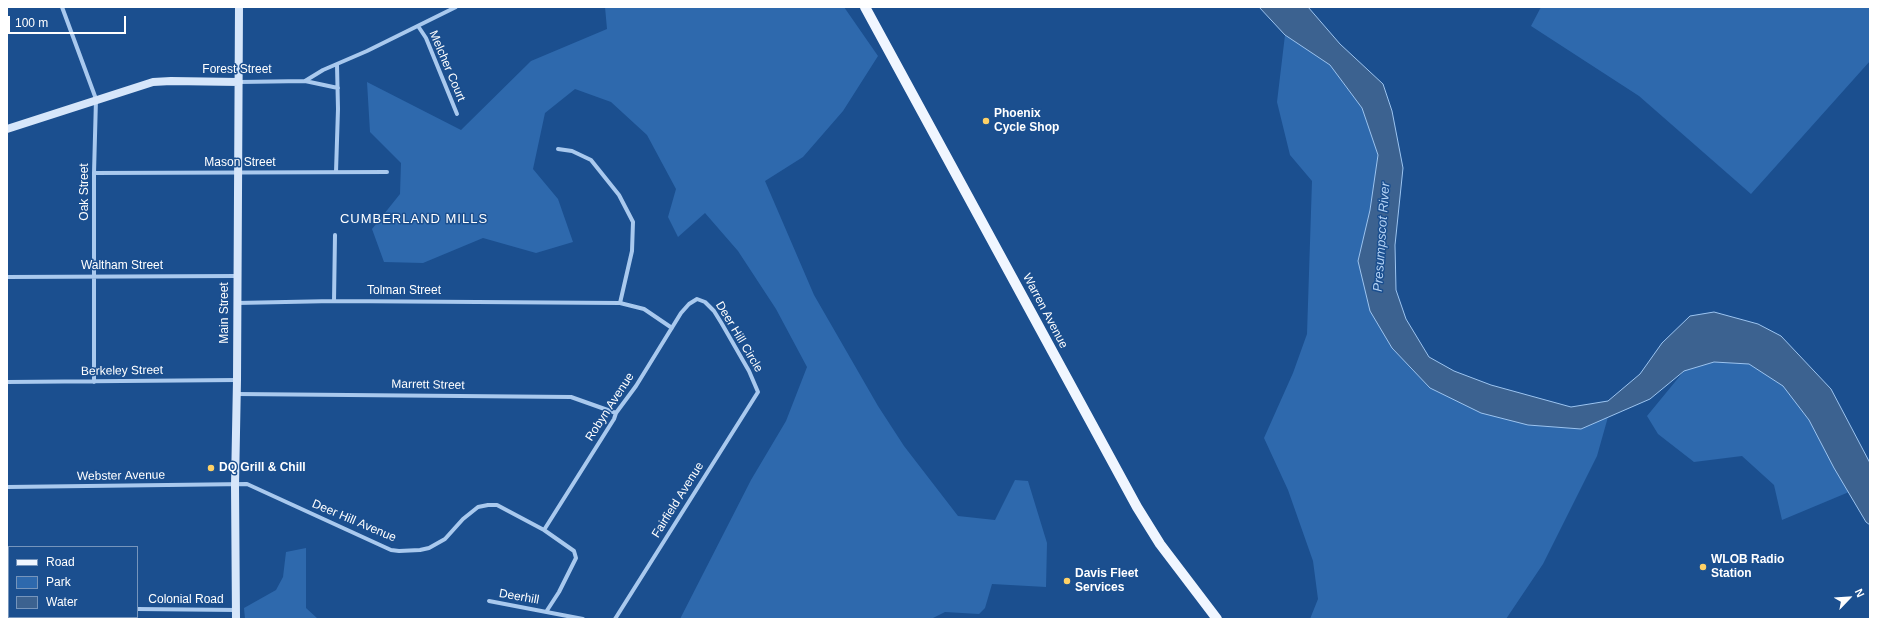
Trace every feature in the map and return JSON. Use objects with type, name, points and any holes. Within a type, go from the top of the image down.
[{"type":"main road","name":"Main Street","points":[[236,619],[236,303],[240,7]]},
{"type":"main road","name":"Warren Avenue","points":[[865,7],[1137,507],[1160,544],[1217,619]]},
{"type":"main road","name":"Forest Street","points":[[7,129],[96,99],[153,82],[171,80],[239,82]]},
{"type":"street","name":"Oak Street","points":[[62,7],[96,99],[94,173],[94,382]]},
{"type":"street","points":[[306,81],[323,70],[337,65],[456,7]]},
{"type":"street","name":"Melcher Court","points":[[418,26],[426,38],[457,114]]},
{"type":"street","points":[[336,172],[338,88],[337,65]]},
{"type":"street","name":"Forest Street","points":[[239,82],[306,81],[338,88]]},
{"type":"street","points":[[558,149],[572,151],[591,160],[619,195],[633,222],[632,251],[620,303]]},
{"type":"street","name":"Mason Street","points":[[94,173],[387,172]]},
{"type":"street","points":[[334,301],[335,235]]},
{"type":"street","name":"Waltham Street","points":[[7,277],[237,276]]},
{"type":"street","name":"Robyn Avenue","points":[[544,530],[614,420],[616,413],[636,386],[672,328],[689,304],[697,299]]},
{"type":"street","name":"Deer Hill Circle","points":[[697,299],[705,302],[714,311],[749,371],[758,392]]},
{"type":"street","name":"Tolman Street","points":[[236,303],[334,301],[620,303],[644,309],[672,328]]},
{"type":"street","name":"Berkeley Street","points":[[7,382],[237,380]]},
{"type":"street","name":"Fairfield Avenue","points":[[615,619],[758,392]]},
{"type":"street","name":"Marrett Street","points":[[237,394],[572,397],[616,413]]},
{"type":"street","name":"Deer Hill Avenue","points":[[235,485],[247,484],[253,486],[384,546],[399,551],[420,550],[437,544],[478,507],[488,505],[505,509],[544,530]]},
{"type":"street","name":"Webster Avenue","points":[[7,487],[235,485]]},
{"type":"street","points":[[544,530],[574,551],[576,558],[559,592],[546,612],[583,619]]},
{"type":"street","name":"Deerhill","points":[[489,601],[546,612]]},
{"type":"street","name":"Colonial Road","points":[[138,610],[236,610]]},
{"type":"green space","points":[[605,7],[844,7],[878,56],[843,111],[803,157],[765,181],[814,295],[878,406],[904,446],[958,516],[995,520],[1015,480],[1028,481],[1047,543],[1046,587],[992,584],[985,608],[979,614],[945,612],[931,619],[680,619],[751,480],[786,421],[807,367],[776,309],[738,251],[705,213],[678,237],[668,217],[676,189],[647,135],[611,102],[575,89],[545,113],[533,169],[558,199],[573,242],[536,253],[483,238],[423,263],[384,262],[372,229],[400,194],[401,163],[370,132],[367,82],[461,130],[531,61],[607,29]]},
{"type":"green space","points":[[1541,7],[1870,7],[1870,61],[1751,194],[1639,96],[1531,26]]},
{"type":"green space","points":[[1285,35],[1330,65],[1362,108],[1378,155],[1370,210],[1358,261],[1392,348],[1528,425],[1581,429],[1608,417],[1597,456],[1543,564],[1506,619],[1310,619],[1318,599],[1313,561],[1288,490],[1264,438],[1293,373],[1307,334],[1312,181],[1290,155],[1277,102]]},
{"type":"green space","points":[[1714,362],[1749,364],[1783,386],[1809,420],[1849,492],[1782,520],[1774,485],[1742,456],[1694,462],[1658,434],[1647,416],[1684,371]]},
{"type":"green space","points":[[306,548],[306,608],[318,619],[245,619],[244,608],[276,590],[283,577],[286,552]]},
{"type":"water","name":"Presumpscot River","points":[[1259,7],[1308,7],[1340,44],[1383,84],[1392,111],[1403,168],[1395,245],[1396,290],[1406,319],[1429,357],[1454,371],[1491,385],[1571,407],[1608,401],[1640,374],[1662,343],[1690,316],[1714,312],[1758,324],[1781,336],[1831,389],[1870,463],[1870,525],[1866,522],[1834,468],[1809,420],[1783,386],[1749,364],[1714,362],[1684,371],[1650,399],[1581,429],[1528,425],[1481,413],[1430,388],[1392,348],[1370,311],[1358,261],[1370,210],[1378,155],[1362,108],[1330,65],[1285,35]]},
{"type":"place","name":"Phoenix Cycle Shop","points":[[986,121]]},
{"type":"place","name":"DQ Grill & Chill","points":[[211,468]]},
{"type":"place","name":"WLOB Radio Station","points":[[1703,567]]},
{"type":"place","name":"Davis Fleet Services","points":[[1067,581]]},
{"type":"district","name":"CUMBERLAND MILLS","points":[[414,219]]}]
